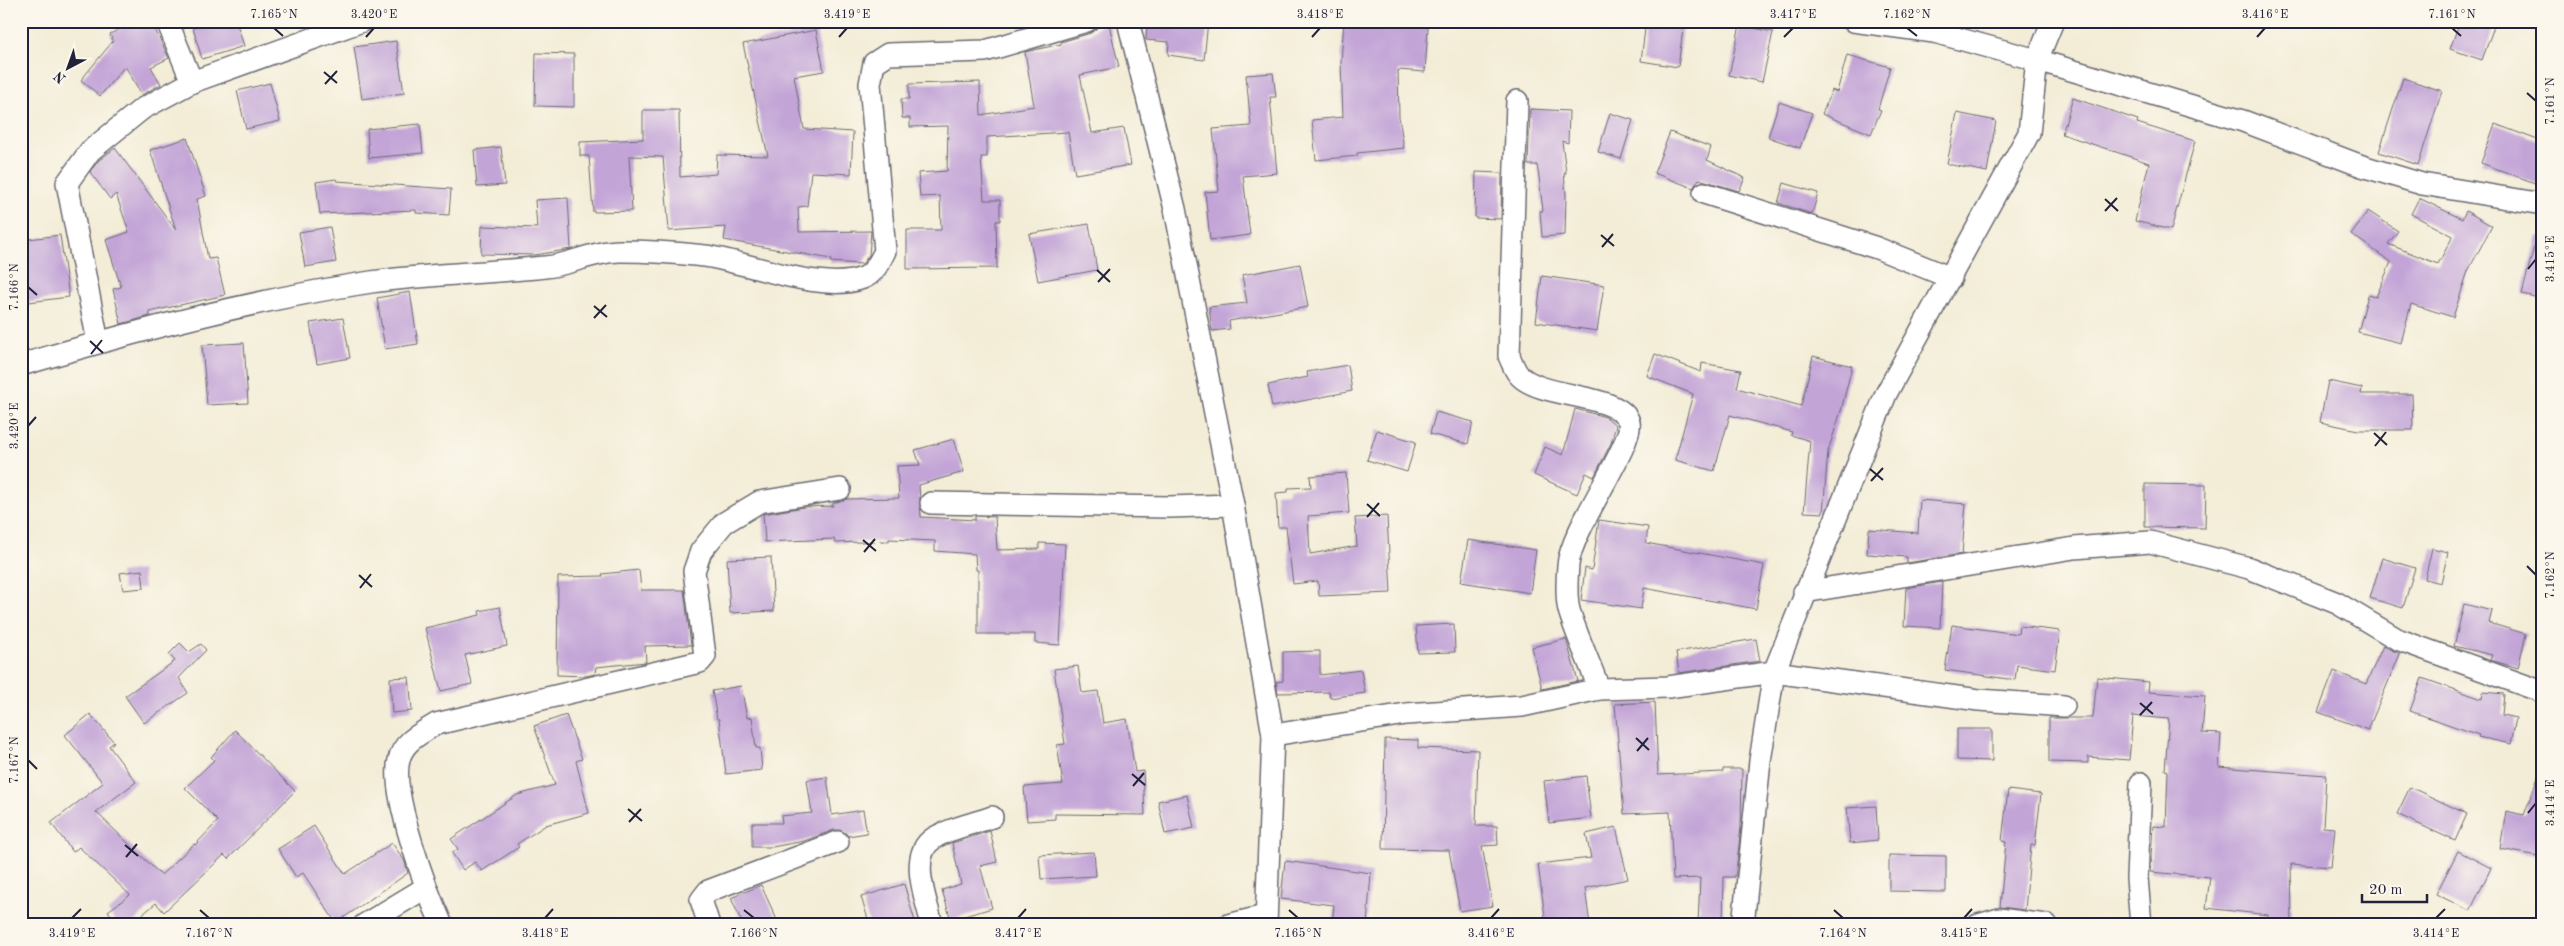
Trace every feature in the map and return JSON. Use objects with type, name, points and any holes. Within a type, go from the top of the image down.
[{"type":"street","points":[[167,21],[192,82]]},
{"type":"street","points":[[98,342],[67,182],[90,151],[142,109],[192,82],[325,27],[362,21]]},
{"type":"street","points":[[21,365],[98,342],[239,308],[371,282],[458,272],[548,267],[617,251],[706,256],[798,278],[847,282],[865,278],[879,265],[885,251],[870,84],[874,63],[888,54],[985,51],[1087,21]]},
{"type":"street","points":[[1128,21],[1175,209],[1232,505],[1273,735],[1266,920],[1228,925]]},
{"type":"street","points":[[1853,21],[1934,32],[2037,60],[2243,121],[2362,166],[2422,184],[2543,204]]},
{"type":"street","points":[[1744,925],[1760,761],[1774,672],[1804,592],[1886,394],[1952,278],[2029,133],[2037,60],[2053,21]]},
{"type":"street","points":[[1517,102],[1510,356],[1520,376],[1541,389],[1604,403],[1621,410],[1629,423],[1627,441],[1585,516],[1568,563],[1569,609],[1599,689]]},
{"type":"street","points":[[1704,192],[1877,248],[1952,278]]},
{"type":"street","points":[[442,925],[426,888],[398,788],[399,759],[410,740],[436,724],[700,662],[705,656],[694,571],[700,551],[724,523],[759,502],[840,489]]},
{"type":"street","points":[[931,503],[1170,507],[1232,505]]},
{"type":"street","points":[[1804,592],[2074,548],[2150,542],[2250,568],[2337,603],[2397,639],[2543,692]]},
{"type":"street","points":[[1273,735],[1406,714],[1522,706],[1599,689],[1668,687],[1774,672],[1979,700],[2064,706]]},
{"type":"street","points":[[2141,783],[2137,878],[2141,925]]},
{"type":"street","points":[[932,925],[920,869],[922,851],[933,839],[992,817]]},
{"type":"street","points":[[709,925],[701,900],[708,891],[838,842]]},
{"type":"street","points":[[364,925],[426,888]]},
{"type":"street","points":[[1978,925],[1999,919],[2047,925]]},
{"type":"building","points":[[136,21],[151,21],[169,58],[151,67],[161,84],[142,95],[125,66],[100,96],[81,80],[113,41],[110,34]]},
{"type":"building","points":[[215,21],[236,21],[244,46],[202,59],[193,28]]},
{"type":"building","points":[[1147,21],[1208,21],[1204,60],[1168,55],[1169,42],[1146,40]]},
{"type":"building","points":[[1344,21],[1428,27],[1425,72],[1398,70],[1399,117],[1404,148],[1357,153],[1357,156],[1316,160],[1312,120],[1343,117],[1341,62]]},
{"type":"building","points":[[1646,21],[1684,21],[1678,67],[1641,61]]},
{"type":"building","points":[[2460,21],[2496,21],[2482,60],[2450,49]]},
{"type":"building","points":[[1109,24],[1119,67],[1080,75],[1092,133],[1124,128],[1131,165],[1075,174],[1068,132],[987,137],[987,157],[981,157],[984,200],[1000,200],[1000,221],[996,221],[997,268],[907,269],[907,230],[941,230],[940,196],[920,197],[918,173],[947,171],[948,126],[910,127],[910,118],[902,118],[901,99],[909,99],[909,84],[980,82],[981,115],[1034,106],[1025,52],[1061,44],[1061,42],[1091,33],[1098,27]]},
{"type":"building","points":[[1740,25],[1773,32],[1762,82],[1729,75]]},
{"type":"building","points":[[816,30],[824,71],[794,76],[804,129],[853,132],[851,174],[811,172],[807,206],[798,207],[799,232],[871,231],[869,255],[862,264],[830,262],[831,259],[724,240],[726,227],[669,231],[663,157],[629,156],[632,211],[593,212],[589,156],[580,156],[580,142],[643,139],[643,110],[679,110],[680,177],[716,174],[717,155],[768,156],[743,44]]},
{"type":"building","points":[[396,41],[404,93],[362,99],[354,47]]},
{"type":"building","points":[[536,53],[574,54],[574,107],[535,106]]},
{"type":"building","points":[[1847,55],[1890,67],[1878,109],[1881,110],[1871,134],[1822,114],[1832,90],[1837,92]]},
{"type":"building","points":[[1273,73],[1276,97],[1270,97],[1277,173],[1243,176],[1250,235],[1210,240],[1205,192],[1219,191],[1213,129],[1251,126],[1246,75]]},
{"type":"building","points":[[2403,78],[2442,91],[2418,165],[2379,152]]},
{"type":"building","points":[[270,83],[280,121],[246,129],[237,91]]},
{"type":"building","points":[[2073,98],[2138,120],[2137,123],[2195,141],[2171,230],[2135,221],[2149,163],[2062,134]]},
{"type":"building","points":[[1779,102],[1812,113],[1800,148],[1768,137]]},
{"type":"building","points":[[1530,109],[1569,111],[1568,143],[1562,141],[1566,173],[1564,173],[1566,195],[1565,235],[1542,237],[1540,211],[1543,211],[1537,165],[1528,165]]},
{"type":"building","points":[[1610,113],[1633,120],[1621,159],[1598,152]]},
{"type":"building","points":[[1957,113],[1996,121],[1987,172],[1947,164]]},
{"type":"building","points":[[420,124],[423,153],[369,158],[367,129]]},
{"type":"building","points":[[2495,124],[2543,142],[2543,186],[2481,163]]},
{"type":"building","points":[[1670,132],[1711,147],[1707,160],[1745,178],[1739,191],[1699,179],[1693,188],[1654,173]]},
{"type":"building","points":[[187,138],[206,196],[197,199],[208,259],[216,258],[225,295],[149,312],[150,316],[121,324],[113,289],[121,287],[106,240],[129,232],[116,194],[110,199],[90,172],[99,160],[115,148],[176,230],[150,150]]},
{"type":"building","points":[[501,147],[505,185],[477,187],[474,150]]},
{"type":"building","points":[[1476,172],[1502,173],[1501,219],[1475,218]]},
{"type":"building","points":[[336,179],[337,181],[451,189],[449,215],[416,213],[416,210],[320,214],[316,182]]},
{"type":"building","points":[[1784,183],[1818,193],[1812,214],[1778,203]]},
{"type":"building","points":[[568,198],[571,249],[535,255],[481,254],[482,226],[537,228],[535,200]]},
{"type":"building","points":[[2419,198],[2462,219],[2466,211],[2492,226],[2468,271],[2453,317],[2411,304],[2401,343],[2358,332],[2368,295],[2376,297],[2391,262],[2351,234],[2368,211],[2398,231],[2388,244],[2438,264],[2453,236],[2411,214]]},
{"type":"building","points":[[1089,224],[1097,270],[1038,281],[1029,234]]},
{"type":"building","points":[[330,227],[336,262],[305,267],[299,232]]},
{"type":"building","points":[[60,235],[69,297],[21,303],[21,240]]},
{"type":"building","points":[[2537,235],[2543,236],[2543,299],[2522,294]]},
{"type":"building","points":[[1300,264],[1308,307],[1229,321],[1230,329],[1212,331],[1209,307],[1247,303],[1242,275]]},
{"type":"building","points":[[1542,276],[1604,285],[1597,331],[1536,322]]},
{"type":"building","points":[[410,292],[418,344],[385,349],[377,298]]},
{"type":"building","points":[[343,318],[350,358],[317,364],[310,323]]},
{"type":"building","points":[[244,343],[248,403],[207,405],[202,345]]},
{"type":"building","points":[[1655,354],[1701,372],[1702,363],[1741,370],[1737,388],[1801,406],[1813,356],[1852,366],[1841,411],[1828,451],[1823,513],[1804,512],[1810,441],[1791,435],[1792,432],[1730,415],[1714,471],[1675,460],[1693,394],[1647,376]]},
{"type":"building","points":[[1348,365],[1352,391],[1272,407],[1268,385],[1308,377],[1307,372]]},
{"type":"building","points":[[2328,381],[2362,388],[2361,394],[2412,394],[2413,430],[2358,430],[2320,422]]},
{"type":"building","points":[[1575,409],[1606,417],[1616,425],[1611,443],[1594,477],[1586,473],[1577,494],[1534,475],[1545,447],[1563,455]]},
{"type":"building","points":[[1436,412],[1473,422],[1468,444],[1430,434]]},
{"type":"building","points":[[1377,430],[1416,442],[1407,472],[1367,460]]},
{"type":"building","points":[[954,439],[964,472],[919,485],[921,517],[975,520],[975,516],[995,517],[997,550],[1039,549],[1039,543],[1065,544],[1060,645],[1035,643],[1035,634],[978,634],[978,570],[976,570],[975,554],[935,551],[935,541],[889,539],[889,541],[835,543],[834,539],[765,542],[763,514],[804,507],[833,506],[833,503],[847,499],[899,498],[897,466],[920,465],[915,450]]},
{"type":"building","points":[[1346,473],[1349,513],[1308,516],[1310,554],[1357,546],[1355,518],[1387,516],[1391,593],[1319,596],[1318,581],[1293,584],[1286,527],[1278,527],[1276,493],[1288,492],[1288,488],[1311,487],[1310,476]]},
{"type":"building","points":[[2145,484],[2206,485],[2205,528],[2145,527]]},
{"type":"building","points":[[1920,500],[1966,504],[1962,554],[1907,563],[1907,557],[1867,554],[1869,529],[1918,533]]},
{"type":"building","points":[[1599,520],[1648,527],[1646,543],[1764,565],[1756,609],[1644,588],[1641,609],[1581,600],[1585,568],[1592,570]]},
{"type":"building","points":[[1468,540],[1536,550],[1530,593],[1461,582]]},
{"type":"building","points":[[2432,548],[2448,552],[2441,583],[2425,579]]},
{"type":"building","points":[[771,557],[774,611],[730,613],[727,559]]},
{"type":"building","points":[[2382,558],[2415,568],[2403,608],[2370,598]]},
{"type":"building","points":[[142,570],[144,588],[123,590],[120,573]]},
{"type":"building","points":[[639,570],[641,590],[684,590],[691,645],[645,646],[646,662],[596,667],[595,674],[586,676],[557,675],[558,577],[603,576],[602,574]]},
{"type":"building","points":[[1942,582],[1940,628],[1904,626],[1906,588]]},
{"type":"building","points":[[2464,604],[2492,611],[2489,623],[2526,634],[2518,668],[2490,660],[2492,655],[2454,646]]},
{"type":"building","points":[[500,607],[507,646],[465,655],[472,684],[441,691],[425,628],[480,615],[479,611]]},
{"type":"building","points":[[1454,624],[1455,652],[1418,653],[1416,626]]},
{"type":"building","points":[[1952,625],[2018,634],[2019,626],[2060,631],[2055,670],[2017,665],[2015,680],[1945,670]]},
{"type":"building","points":[[1566,639],[1578,681],[1542,689],[1532,647]]},
{"type":"building","points":[[1756,639],[1760,661],[1679,673],[1676,652]]},
{"type":"building","points":[[180,643],[189,652],[201,644],[206,650],[179,678],[188,693],[144,723],[125,696],[175,661],[169,654]]},
{"type":"building","points":[[2383,646],[2400,654],[2368,730],[2318,712],[2334,671],[2366,684]]},
{"type":"building","points":[[1320,651],[1320,675],[1361,670],[1365,693],[1330,698],[1329,692],[1278,693],[1276,682],[1283,681],[1283,652]]},
{"type":"building","points":[[1078,666],[1082,693],[1098,691],[1103,723],[1127,719],[1135,772],[1143,771],[1145,815],[1055,814],[1055,819],[1027,821],[1024,787],[1063,784],[1057,745],[1065,744],[1054,669]]},
{"type":"building","points":[[409,677],[412,711],[392,713],[390,678]]},
{"type":"building","points":[[2097,677],[2149,682],[2148,692],[2205,696],[2202,733],[2221,734],[2219,767],[2326,775],[2323,827],[2335,828],[2331,867],[2291,864],[2292,921],[2268,921],[2268,915],[2206,908],[2210,877],[2150,872],[2153,826],[2166,827],[2168,771],[2165,770],[2169,719],[2133,716],[2129,760],[2088,757],[2088,763],[2049,762],[2049,718],[2093,718]]},
{"type":"building","points":[[2422,678],[2482,699],[2483,692],[2504,694],[2502,715],[2516,718],[2511,744],[2478,737],[2479,735],[2410,711]]},
{"type":"building","points":[[741,686],[747,718],[752,717],[756,748],[760,748],[762,770],[726,774],[719,719],[717,719],[712,691]]},
{"type":"building","points":[[1655,702],[1658,775],[1723,772],[1723,769],[1742,769],[1741,828],[1735,877],[1724,877],[1723,925],[1698,925],[1700,878],[1673,879],[1670,812],[1624,814],[1615,704]]},
{"type":"building","points":[[90,714],[114,742],[109,746],[136,782],[96,812],[161,875],[195,845],[218,821],[185,788],[214,760],[211,757],[235,730],[295,791],[228,859],[224,855],[164,912],[156,903],[130,925],[118,925],[108,911],[130,895],[79,847],[73,852],[51,823],[103,783],[65,735]]},
{"type":"building","points":[[566,715],[582,759],[576,761],[589,813],[546,825],[517,844],[519,847],[482,871],[475,862],[463,870],[452,853],[458,849],[451,839],[517,795],[555,785],[534,726]]},
{"type":"building","points":[[1957,729],[1992,729],[1992,761],[1957,760]]},
{"type":"building","points":[[1385,739],[1418,740],[1418,748],[1478,750],[1476,826],[1497,826],[1498,845],[1482,846],[1493,906],[1460,911],[1449,850],[1383,849]]},
{"type":"building","points":[[2541,769],[2543,857],[2500,849],[2506,811],[2524,815]]},
{"type":"building","points":[[1586,776],[1591,818],[1549,823],[1544,781]]},
{"type":"building","points":[[827,777],[832,815],[863,810],[867,833],[848,836],[840,830],[834,830],[804,841],[772,847],[752,847],[752,823],[782,823],[781,816],[812,813],[807,780]]},
{"type":"building","points":[[2410,787],[2467,814],[2455,841],[2397,814]]},
{"type":"building","points":[[2008,790],[2041,794],[2035,845],[2031,845],[2025,910],[2000,907],[2006,842],[2002,841]]},
{"type":"building","points":[[1187,795],[1194,828],[1165,834],[1158,801]]},
{"type":"building","points":[[1876,806],[1878,840],[1850,843],[1847,808]]},
{"type":"building","points":[[314,826],[345,874],[392,843],[404,860],[408,873],[336,923],[303,873],[296,877],[278,849]]},
{"type":"building","points":[[1616,827],[1628,879],[1585,888],[1590,925],[1546,925],[1538,864],[1591,858],[1586,834]]},
{"type":"building","points":[[990,831],[997,862],[980,866],[992,908],[951,920],[942,890],[961,884],[952,843]]},
{"type":"building","points":[[2458,851],[2491,868],[2470,911],[2436,894]]},
{"type":"building","points":[[1094,852],[1096,876],[1041,879],[1039,855]]},
{"type":"building","points":[[1889,855],[1946,856],[1946,892],[1889,891]]},
{"type":"building","points":[[1285,861],[1371,873],[1367,925],[1332,925],[1334,905],[1281,899]]},
{"type":"building","points":[[904,884],[916,925],[870,925],[861,897]]},
{"type":"building","points":[[761,885],[777,920],[768,925],[743,925],[731,898]]}]
